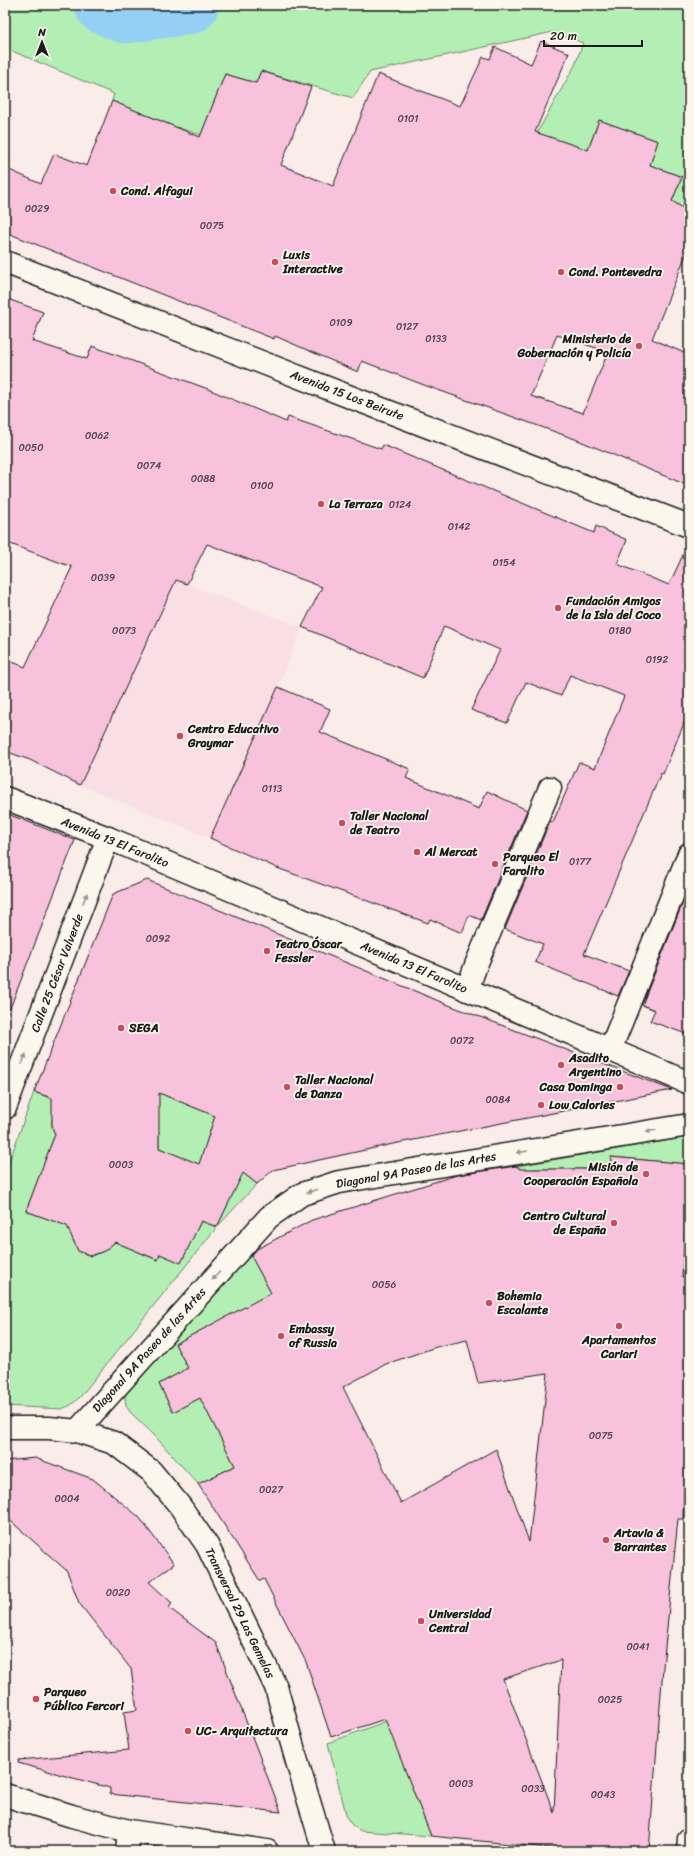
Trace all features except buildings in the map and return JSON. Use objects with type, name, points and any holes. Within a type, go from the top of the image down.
[{"type":"street","name":"Avenida 15 Los Beirute","points":[[5,262],[358,400],[689,526]]},
{"type":"street","points":[[467,990],[550,788]]},
{"type":"street","name":"Avenida 13 El Farolito","points":[[5,798],[108,838],[689,1083]]},
{"type":"street","name":"Calle 25 César Valverde","points":[[5,1108],[108,838]]},
{"type":"street","points":[[610,1050],[689,854]]},
{"type":"street","name":"Diagonal 9A Paseo de las Artes","points":[[77,1431],[269,1217],[302,1194],[339,1182],[689,1125]]},
{"type":"street","name":"Transversal 29 Las Gemelas","points":[[5,1428],[49,1428],[77,1431],[114,1443],[151,1471],[180,1506],[207,1545],[276,1687],[324,1851]]},
{"type":"street","points":[[5,1796],[72,1816],[128,1841],[267,1851]]},
{"type":"street","points":[[688,1851],[689,1839]]},
{"type":"shaded area","name":"Centro Educativo Graymar","points":[[176,580],[302,627],[278,687],[210,838],[80,785]]},
{"type":"green space","points":[[5,5],[689,5],[689,212],[672,201],[682,177],[650,165],[658,141],[599,120],[588,150],[537,133],[575,65],[583,43],[553,32],[370,72],[353,98],[261,71],[256,83],[225,74],[201,135],[176,127],[112,101],[114,94],[5,48]]},
{"type":"green space","points":[[34,1092],[70,1106],[60,1110],[52,1119],[52,1128],[55,1134],[26,1211],[73,1228],[73,1240],[78,1251],[91,1256],[104,1251],[115,1242],[157,1260],[160,1254],[181,1262],[201,1221],[217,1227],[80,1397],[71,1405],[62,1409],[5,1406],[5,1173]]},
{"type":"green space","points":[[157,1092],[215,1116],[206,1144],[257,1184],[217,1227],[239,1181],[159,1148],[159,1133],[156,1122]]},
{"type":"green space","points":[[689,1137],[689,1164],[611,1157],[610,1169],[533,1169],[533,1178],[517,1166]]},
{"type":"green space","points":[[689,1179],[689,1278],[682,1277]]},
{"type":"green space","points":[[250,1253],[277,1304],[213,1324],[175,1344],[188,1368],[159,1384],[173,1412],[200,1398],[235,1466],[198,1484],[153,1434],[131,1413],[126,1406],[125,1397],[129,1387]]},
{"type":"green space","points":[[387,1721],[431,1836],[361,1831],[352,1825],[347,1818],[328,1743]]},
{"type":"waterway","points":[[104,5],[125,14],[189,5]]},
{"type":"place","name":"Cond. Alfagui","points":[[113,191]]},
{"type":"place","name":"Luxis Interactive","points":[[275,262]]},
{"type":"place","name":"Cond. Pontevedra","points":[[561,272]]},
{"type":"place","name":"Ministerio de Gobernación y Policía","points":[[639,346]]},
{"type":"place","name":"La Terraza","points":[[321,504]]},
{"type":"place","name":"Fundación Amigos de la Isla del Coco","points":[[558,608]]},
{"type":"place","name":"Centro Educativo Graymar","points":[[180,736]]},
{"type":"place","name":"Taller Nacional de Teatro","points":[[342,823]]},
{"type":"place","name":"Al Mercat","points":[[417,852]]},
{"type":"place","name":"Parqueo El Farolito","points":[[495,864]]},
{"type":"place","name":"Teatro Óscar Fessler","points":[[267,951]]},
{"type":"place","name":"SEGA","points":[[121,1028]]},
{"type":"place","name":"Asadito Argentino","points":[[561,1065]]},
{"type":"place","name":"Taller Nacional de Danza","points":[[287,1087]]},
{"type":"place","name":"Casa Dominga","points":[[620,1087]]},
{"type":"place","name":"Low Calories","points":[[541,1105]]},
{"type":"place","name":"Misión de Cooperación Española","points":[[646,1174]]},
{"type":"place","name":"Centro Cultural de España","points":[[614,1223]]},
{"type":"place","name":"Bohemia Escalante","points":[[489,1303]]},
{"type":"place","name":"Apartamentos Cariari","points":[[619,1326]]},
{"type":"place","name":"Embassy of Russia","points":[[281,1336]]},
{"type":"place","name":"Artavia & Barrantes","points":[[606,1540]]},
{"type":"place","name":"Universidad Central","points":[[421,1621]]},
{"type":"place","name":"Parqueo Público Fercori","points":[[36,1699]]},
{"type":"place","name":"UC- Arquitectura","points":[[188,1731]]}]
